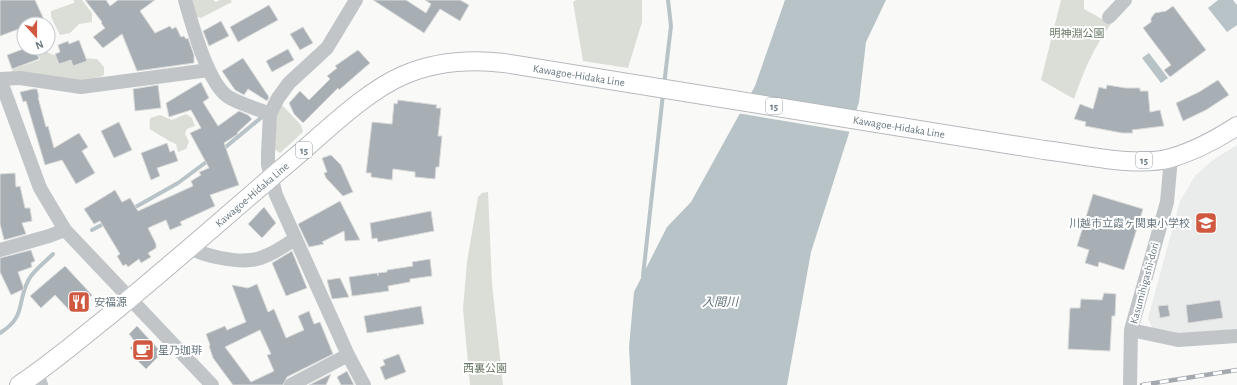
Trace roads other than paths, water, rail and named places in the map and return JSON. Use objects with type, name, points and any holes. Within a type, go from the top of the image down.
[{"type":"main road","name":"Kawagoe-Hidaka Line","points":[[19,385],[39,379],[271,178],[367,98],[404,75],[442,64],[462,61],[504,62],[1044,150],[1121,160],[1157,160],[1171,158],[1193,150],[1237,126]]},
{"type":"street","points":[[185,0],[209,70],[216,85],[228,96],[270,114]]},
{"type":"street","points":[[356,0],[327,48],[289,82],[278,98],[270,114],[268,165],[276,196],[348,355],[364,385]]},
{"type":"street","points":[[1108,17],[1125,0]]},
{"type":"street","points":[[209,70],[184,75],[81,87],[20,78],[0,79],[40,188],[65,230],[212,385]]},
{"type":"street","name":"Kasumihigashi-dori","points":[[1130,385],[1131,330],[1166,202],[1171,158]]},
{"type":"street","points":[[0,250],[65,230]]},
{"type":"street","points":[[190,248],[202,254],[251,260],[272,253],[295,239]]},
{"type":"street","points":[[1131,330],[1178,340],[1237,336]]},
{"type":"street","points":[[291,385],[348,355]]},
{"type":"water","name":"入間川","points":[[785,0],[886,0],[866,42],[859,102],[811,252],[787,385],[631,385],[629,347],[634,292],[667,227],[691,202],[755,86]]},
{"type":"water","points":[[1218,0],[1233,0],[1237,5],[1237,25],[1227,32],[1208,8]]},
{"type":"water","points":[[1149,53],[1168,78],[1161,83],[1142,58]]},
{"type":"waterway","points":[[664,85],[671,26],[668,0]]},
{"type":"waterway","points":[[643,276],[663,94]]},
{"type":"waterway","points":[[222,150],[262,117]]},
{"type":"waterway","points":[[132,209],[178,183],[209,160]]},
{"type":"waterway","points":[[92,230],[107,222]]},
{"type":"waterway","points":[[0,333],[8,327],[18,315],[25,288],[31,276],[53,254]]},
{"type":"railway","points":[[1142,385],[1237,370]]},
{"type":"place","name":"川越市立霞ヶ関東小学校","points":[[1206,223]]},
{"type":"place","name":"安福源","points":[[79,302]]},
{"type":"place","name":"星乃珈琲","points":[[143,350]]},
{"type":"park label","name":"明神淵公園","points":[[1077,33]]},
{"type":"park label","name":"西裏公園","points":[[485,368]]}]
